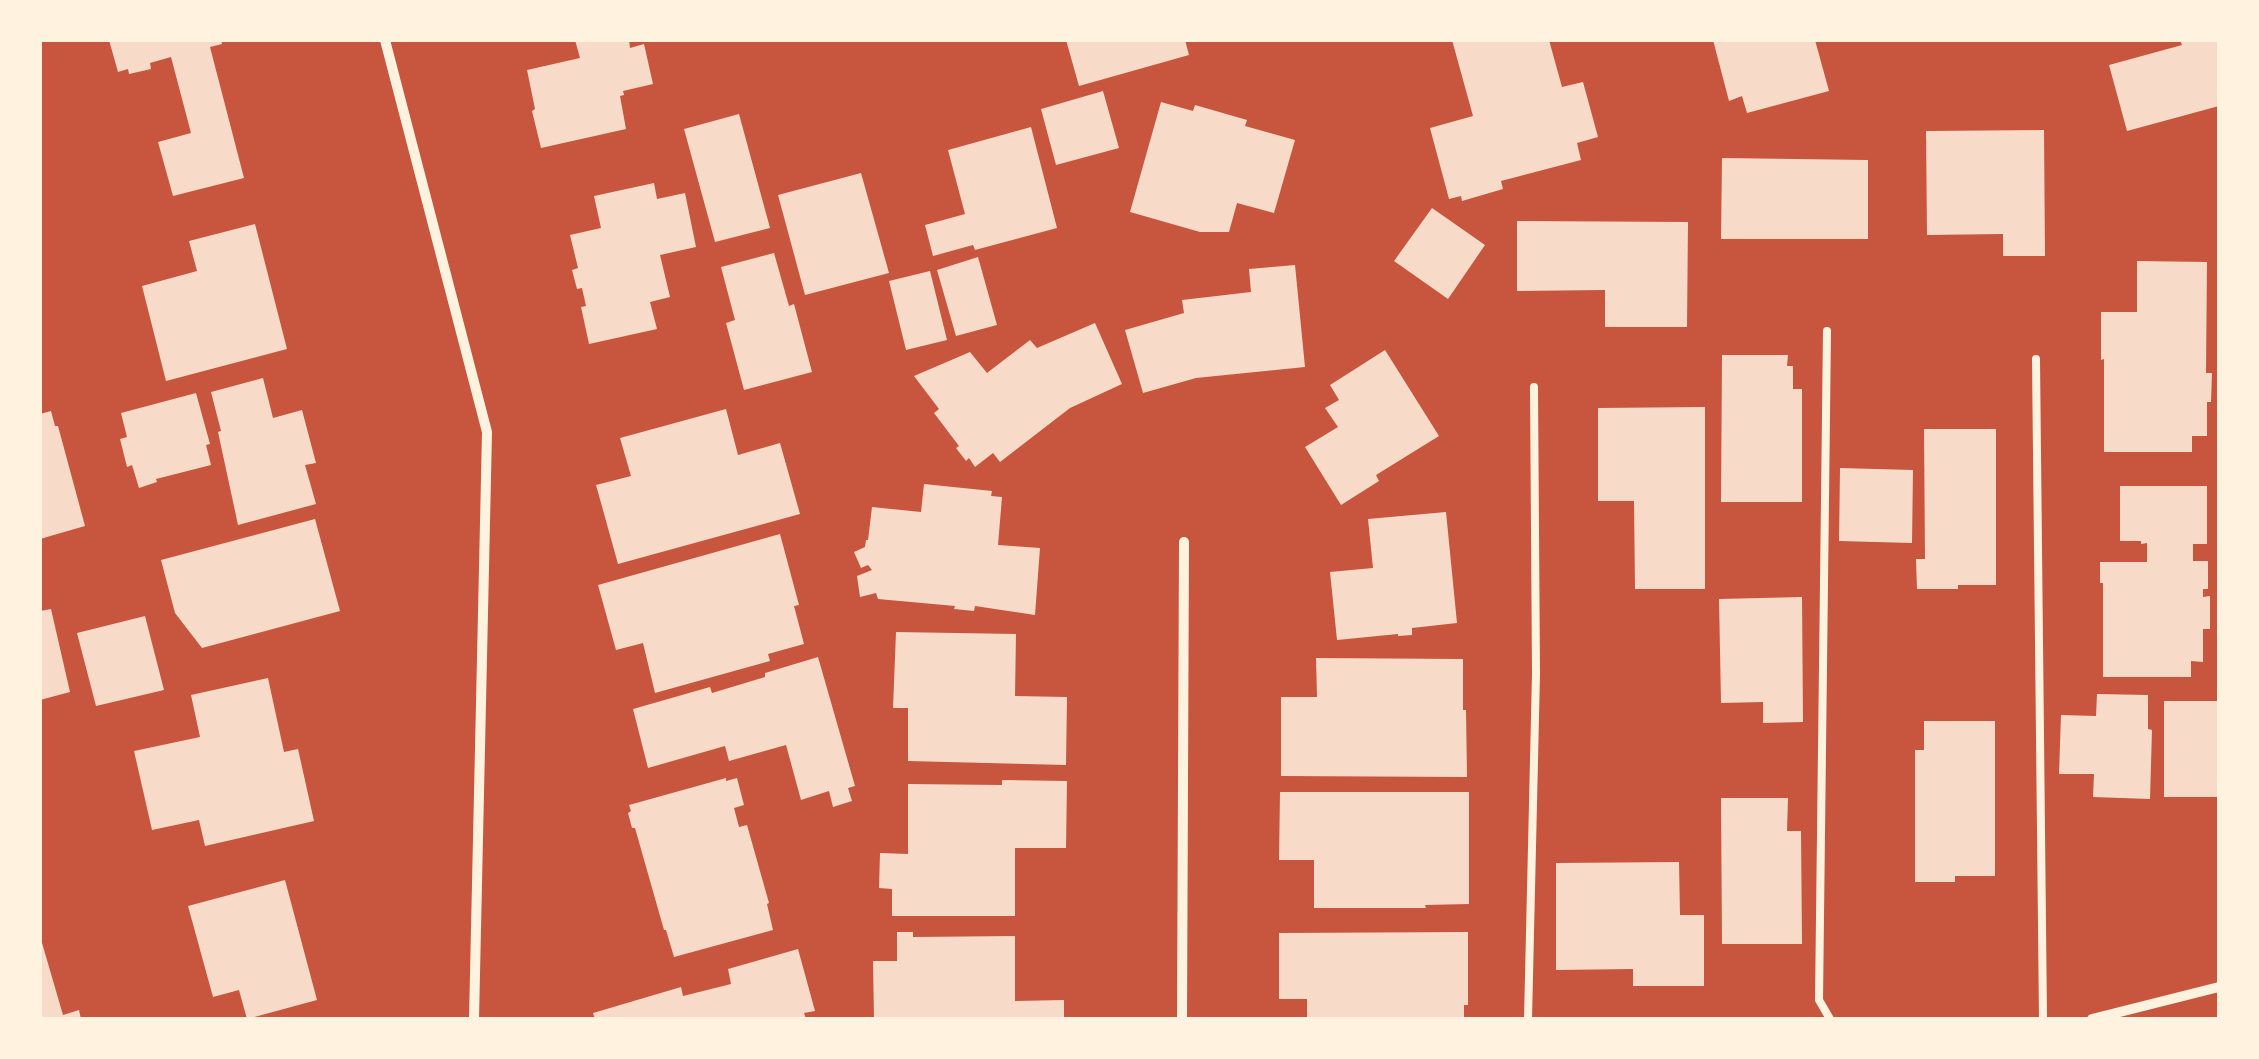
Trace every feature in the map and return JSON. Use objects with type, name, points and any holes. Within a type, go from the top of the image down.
[{"type":"street","points":[[386,40],[487,432],[474,1019]]},
{"type":"street","points":[[1182,1019],[1184,542]]},
{"type":"street","points":[[2092,1019],[2219,987]]},
{"type":"lane","points":[[1827,330],[1819,1000],[1830,1019]]},
{"type":"lane","points":[[2036,359],[2043,1019]]},
{"type":"lane","points":[[1528,1019],[1536,674],[1534,387]]},
{"type":"building","points":[[109,40],[221,40],[222,44],[210,47],[244,178],[173,196],[158,142],[191,133],[171,57],[150,63],[151,69],[118,72]]},
{"type":"building","points":[[575,40],[629,40],[630,48],[644,44],[653,84],[623,91],[620,96],[626,129],[541,148],[527,70],[580,58]]},
{"type":"building","points":[[1066,40],[1185,40],[1189,55],[1079,86]]},
{"type":"building","points":[[1452,40],[1549,40],[1562,87],[1583,82],[1598,137],[1577,143],[1581,160],[1501,181],[1503,189],[1462,201],[1461,196],[1449,199],[1430,128],[1473,116]]},
{"type":"building","points":[[1713,40],[1815,40],[1829,91],[1747,113],[1742,96],[1729,101]]},
{"type":"building","points":[[2180,40],[2219,40],[2219,106],[2127,131],[2109,65],[2182,45]]},
{"type":"building","points":[[1103,91],[1119,148],[1056,165],[1041,109]]},
{"type":"building","points":[[1161,102],[1193,111],[1195,105],[1247,120],[1245,126],[1295,140],[1274,213],[1237,203],[1229,232],[1200,232],[1130,212]]},
{"type":"building","points":[[739,114],[770,228],[715,242],[684,129]]},
{"type":"building","points":[[1031,127],[1057,228],[975,250],[973,245],[933,256],[925,225],[965,214],[948,150]]},
{"type":"building","points":[[2044,130],[2045,256],[2003,256],[2003,234],[1927,235],[1926,131]]},
{"type":"building","points":[[1722,158],[1868,160],[1868,239],[1721,239]]},
{"type":"building","points":[[861,173],[889,273],[805,295],[778,195]]},
{"type":"building","points":[[654,183],[657,199],[685,193],[696,247],[660,255],[670,297],[650,302],[657,329],[589,344],[581,307],[586,306],[582,288],[577,289],[572,270],[578,268],[570,235],[601,228],[594,196]]},
{"type":"building","points":[[1432,208],[1485,245],[1448,299],[1394,261]]},
{"type":"building","points":[[1517,221],[1688,222],[1687,327],[1605,327],[1605,290],[1517,291]]},
{"type":"building","points":[[255,224],[287,349],[166,381],[142,286],[197,271],[189,241]]},
{"type":"building","points":[[774,253],[789,306],[794,304],[812,372],[744,390],[726,323],[735,320],[721,267]]},
{"type":"building","points":[[978,257],[997,325],[956,336],[937,270]]},
{"type":"building","points":[[2137,261],[2207,262],[2206,373],[2212,373],[2211,402],[2207,402],[2207,436],[2192,436],[2192,452],[2104,452],[2101,312],[2137,312]]},
{"type":"building","points":[[1295,265],[1305,367],[1196,378],[1143,393],[1125,330],[1184,313],[1182,300],[1251,292],[1249,269]]},
{"type":"building","points":[[930,271],[947,340],[906,350],[889,281]]},
{"type":"building","points":[[1095,323],[1122,384],[1070,408],[1000,462],[993,453],[975,467],[969,458],[966,461],[934,413],[939,409],[914,376],[970,352],[987,373],[1030,340],[1037,348]]},
{"type":"building","points":[[1385,350],[1439,436],[1376,475],[1379,481],[1341,505],[1305,447],[1338,427],[1325,408],[1339,400],[1330,385]]},
{"type":"building","points":[[1722,355],[1788,355],[1787,366],[1793,366],[1793,389],[1802,389],[1802,502],[1721,502]]},
{"type":"building","points":[[263,378],[273,418],[302,410],[316,463],[305,465],[316,504],[238,525],[211,392]]},
{"type":"building","points":[[196,393],[210,444],[206,445],[211,465],[156,479],[157,482],[139,488],[132,465],[127,467],[120,439],[127,437],[121,413]]},
{"type":"building","points":[[1705,407],[1705,589],[1635,589],[1634,501],[1598,501],[1598,408]]},
{"type":"building","points":[[726,409],[738,455],[780,443],[800,514],[618,564],[596,485],[631,476],[620,438]]},
{"type":"building","points":[[51,411],[85,526],[40,539],[40,414]]},
{"type":"building","points":[[1924,429],[1996,429],[1996,585],[1917,589],[1916,559],[1925,559]]},
{"type":"building","points":[[1840,468],[1913,470],[1912,543],[1839,541]]},
{"type":"building","points":[[924,484],[992,491],[991,496],[1002,497],[998,545],[1040,548],[1035,615],[878,599],[876,593],[860,597],[857,576],[872,570],[868,565],[861,568],[854,552],[865,547],[868,540],[872,507],[921,512]]},
{"type":"building","points":[[2120,486],[2207,486],[2207,544],[2193,544],[2193,561],[2208,561],[2208,589],[2203,589],[2203,597],[2210,596],[2210,629],[2203,629],[2203,662],[2191,661],[2191,677],[2103,677],[2100,562],[2147,562],[2147,543],[2120,541]]},
{"type":"building","points":[[1446,512],[1457,623],[1412,628],[1412,635],[1337,640],[1330,572],[1373,568],[1368,519]]},
{"type":"building","points":[[315,519],[340,611],[202,648],[175,613],[161,560]]},
{"type":"building","points":[[780,534],[799,605],[794,606],[804,644],[768,654],[770,661],[655,693],[643,643],[616,650],[598,585]]},
{"type":"building","points":[[1802,597],[1803,722],[1763,723],[1763,702],[1721,703],[1719,599]]},
{"type":"building","points":[[51,609],[70,692],[40,700],[40,611]]},
{"type":"building","points":[[145,616],[164,690],[96,706],[77,633]]},
{"type":"building","points":[[896,632],[1016,634],[1015,696],[1067,697],[1066,765],[908,761],[908,708],[893,708]]},
{"type":"building","points":[[818,657],[855,786],[848,788],[852,801],[833,807],[829,791],[801,800],[786,745],[729,761],[725,746],[648,768],[633,709],[710,687],[712,693]]},
{"type":"building","points":[[1316,658],[1463,659],[1467,777],[1281,776],[1281,697],[1317,697]]},
{"type":"building","points":[[268,678],[284,752],[298,749],[314,821],[205,846],[199,820],[152,830],[134,751],[200,737],[191,695]]},
{"type":"building","points":[[2097,694],[2148,695],[2148,729],[2152,730],[2150,799],[2093,797],[2094,774],[2059,774],[2061,715],[2096,716]]},
{"type":"building","points":[[2164,701],[2218,701],[2218,797],[2164,797]]},
{"type":"building","points":[[1924,721],[1995,721],[1995,876],[1915,882],[1915,750],[1924,750]]},
{"type":"building","points":[[737,778],[744,805],[734,808],[739,827],[747,825],[773,930],[674,957],[632,828],[629,805]]},
{"type":"building","points":[[1002,780],[1067,781],[1066,848],[1015,848],[1015,916],[892,916],[892,889],[879,888],[880,853],[908,854],[908,784],[1002,785]]},
{"type":"building","points":[[1280,792],[1469,792],[1469,904],[1314,908],[1314,860],[1279,860]]},
{"type":"building","points":[[1721,798],[1788,798],[1787,831],[1801,831],[1802,944],[1722,944]]},
{"type":"building","points":[[1679,862],[1680,915],[1704,915],[1704,986],[1633,986],[1633,969],[1556,970],[1556,863]]},
{"type":"building","points":[[285,880],[317,1000],[247,1019],[239,990],[213,997],[188,906]]},
{"type":"building","points":[[897,932],[913,932],[913,937],[1015,936],[1015,1001],[1064,1000],[1064,1019],[874,1019],[873,961],[897,961]]},
{"type":"building","points":[[1468,932],[1468,1005],[1464,1005],[1464,1019],[1307,1019],[1307,999],[1279,999],[1279,933]]},
{"type":"building","points":[[40,936],[63,1015],[79,1010],[81,1019],[40,1019]]},
{"type":"building","points":[[798,949],[815,1011],[804,1013],[806,1019],[595,1019],[593,1013],[681,987],[683,996],[731,984],[728,969]]}]
